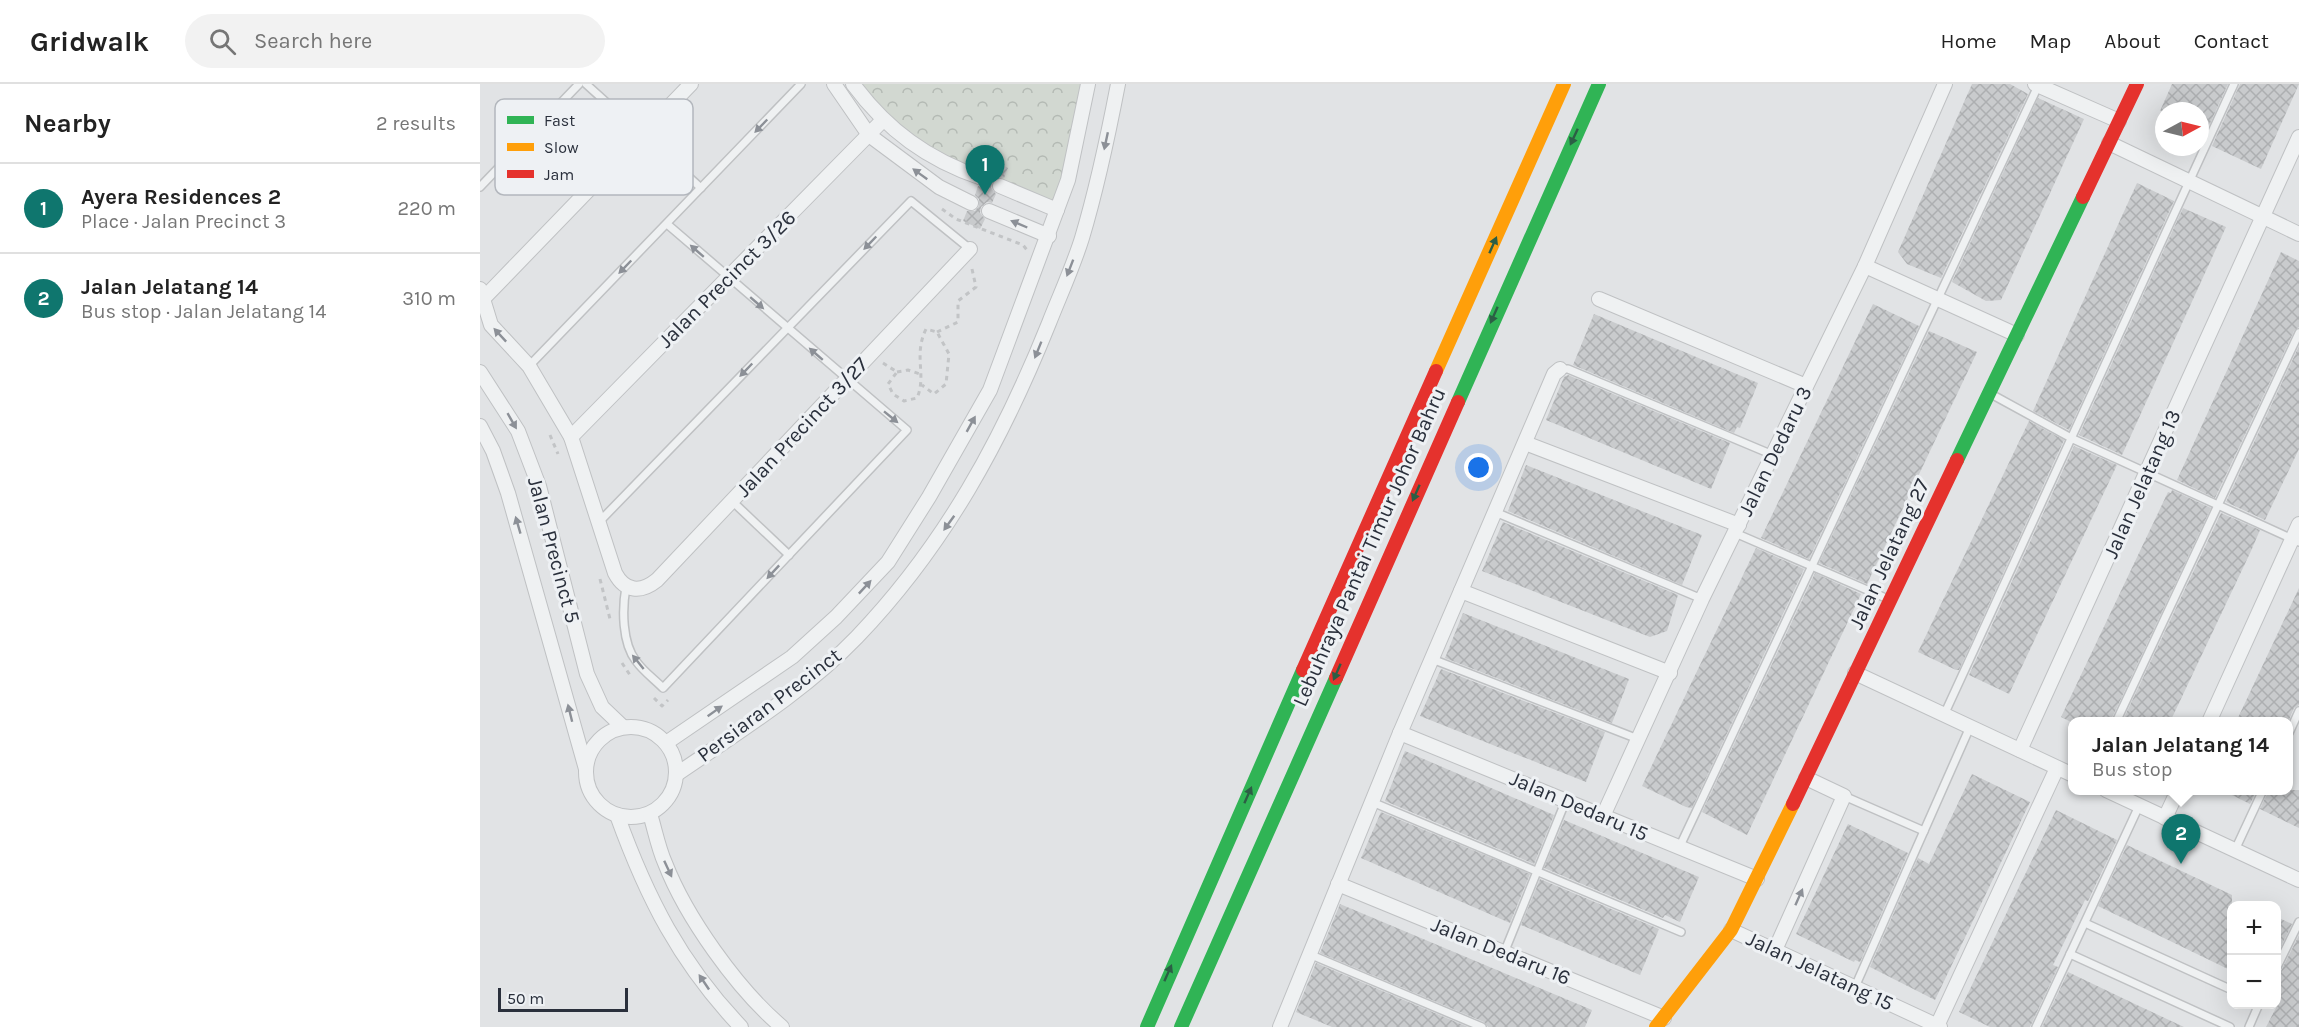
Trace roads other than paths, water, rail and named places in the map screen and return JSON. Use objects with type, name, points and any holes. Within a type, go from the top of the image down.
[{"type":"main road","name":"Lebuhraya Pantai Timur Johor Bahru","points":[[1181,1027],[1599,84]]},
{"type":"main road","name":"Jalan Jelatang 27","points":[[1660,1023],[1731,930],[1757,879],[2137,84]]},
{"type":"main road","name":"Lebuhraya Pantai Timur Johor Bahru","points":[[1147,1027],[1168,972],[1562,87]]},
{"type":"street","points":[[676,99],[691,84]]},
{"type":"street","points":[[834,84],[869,135],[920,175],[953,196],[971,203]]},
{"type":"street","points":[[853,84],[883,120],[932,158],[982,178]]},
{"type":"street","name":"Persiaran Precinct","points":[[666,743],[792,657],[836,617],[888,562],[929,497],[990,390],[1036,272],[1068,180],[1088,84]]},
{"type":"street","name":"Persiaran Precinct","points":[[677,774],[811,678],[856,638],[905,582],[954,516],[995,446],[1060,296],[1081,240],[1118,84]]},
{"type":"street","name":"Jalan Dedaru 3","points":[[1603,816],[1702,599],[1865,266],[1945,84]]},
{"type":"street","points":[[2036,85],[2119,121]]},
{"type":"street","name":"Jalan Precinct 3/26","points":[[571,437],[883,120]]},
{"type":"street","name":"Jalan Jelatang 13","points":[[2020,750],[2299,137]]},
{"type":"street","points":[[2109,143],[2299,234]]},
{"type":"street","points":[[953,196],[962,171]]},
{"type":"street","points":[[1049,236],[993,212],[1003,188],[1057,210]]},
{"type":"street","points":[[581,195],[482,293],[491,325],[529,366],[571,437],[615,573],[626,587]]},
{"type":"street","name":"Jalan Precinct 3/27","points":[[626,587],[637,590],[648,588],[970,249]]},
{"type":"street","points":[[1865,266],[1935,300],[2017,335]]},
{"type":"street","points":[[1599,299],[1806,386]]},
{"type":"street","points":[[1280,1027],[1400,733],[1554,374],[1560,369]]},
{"type":"street","name":"Jalan Precinct 5","points":[[480,372],[518,431],[539,486],[587,674],[603,707],[623,727]]},
{"type":"street","name":"Jalan Precinct 5","points":[[480,426],[493,451],[508,493],[586,769]]},
{"type":"street","points":[[1525,443],[1737,529]]},
{"type":"street","points":[[2211,717],[2296,541],[2299,524]]},
{"type":"street","points":[[1461,591],[1670,673]]},
{"type":"street","points":[[1856,673],[2068,773]]},
{"type":"street","points":[[623,727],[647,729],[666,743],[672,752],[677,774],[669,798],[650,814],[639,818],[617,816],[604,808],[594,797],[587,784],[586,769],[594,746],[612,731],[623,727]]},
{"type":"street","name":"Jalan Dedaru 15","points":[[1400,733],[1757,879]]},
{"type":"street","points":[[1939,1026],[2057,768]]},
{"type":"street","points":[[1776,950],[1844,796],[1806,778]]},
{"type":"street","points":[[2116,795],[2299,880]]},
{"type":"street","points":[[2165,818],[2176,795]]},
{"type":"street","points":[[650,814],[665,863],[687,909],[737,981],[782,1027]]},
{"type":"street","points":[[617,816],[639,875],[660,918],[716,1001],[741,1027]]},
{"type":"street","name":"Jalan Dedaru 16","points":[[1338,884],[1504,953],[1660,1023]]},
{"type":"street","name":"Jalan Jelatang 15","points":[[1731,930],[1939,1026]]},
{"type":"lane","points":[[565,99],[579,84]]},
{"type":"lane","points":[[586,84],[603,99]]},
{"type":"lane","points":[[529,366],[801,84]]},
{"type":"lane","points":[[1944,715],[2073,439],[2187,182],[2234,84]]},
{"type":"lane","points":[[1679,849],[2036,85]]},
{"type":"lane","points":[[480,187],[495,171]]},
{"type":"lane","points":[[693,181],[701,188]]},
{"type":"lane","points":[[600,521],[911,201],[970,249]]},
{"type":"lane","points":[[626,587],[624,612],[629,648],[636,662],[663,688],[907,430],[667,224]]},
{"type":"lane","points":[[2118,717],[2299,333]]},
{"type":"lane","points":[[1560,369],[1568,369],[1773,454]]},
{"type":"lane","points":[[1989,393],[2073,439],[2296,541]]},
{"type":"lane","points":[[732,501],[789,555]]},
{"type":"lane","points":[[1495,512],[1702,599]]},
{"type":"lane","points":[[1737,529],[1811,568],[1890,600]]},
{"type":"lane","points":[[1432,659],[1638,739]]},
{"type":"lane","points":[[1855,987],[1970,727]]},
{"type":"lane","points":[[2235,850],[2261,795]]},
{"type":"lane","points":[[1844,796],[1924,831]]},
{"type":"lane","points":[[1504,953],[1566,800]]},
{"type":"lane","points":[[1372,802],[1681,932]]},
{"type":"lane","points":[[2036,1027],[2139,806]]},
{"type":"lane","points":[[2281,960],[2299,922]]},
{"type":"lane","points":[[2085,923],[2227,988]]},
{"type":"lane","points":[[1310,954],[1482,1027]]},
{"type":"lane","points":[[2070,954],[2230,1027]]},
{"type":"lane","points":[[2249,1027],[2257,1009]]},
{"type":"place","name":"Ayera Residences 2","points":[[985,195]]},
{"type":"place","name":"Jalan Jelatang 14","points":[[2181,864]]}]
